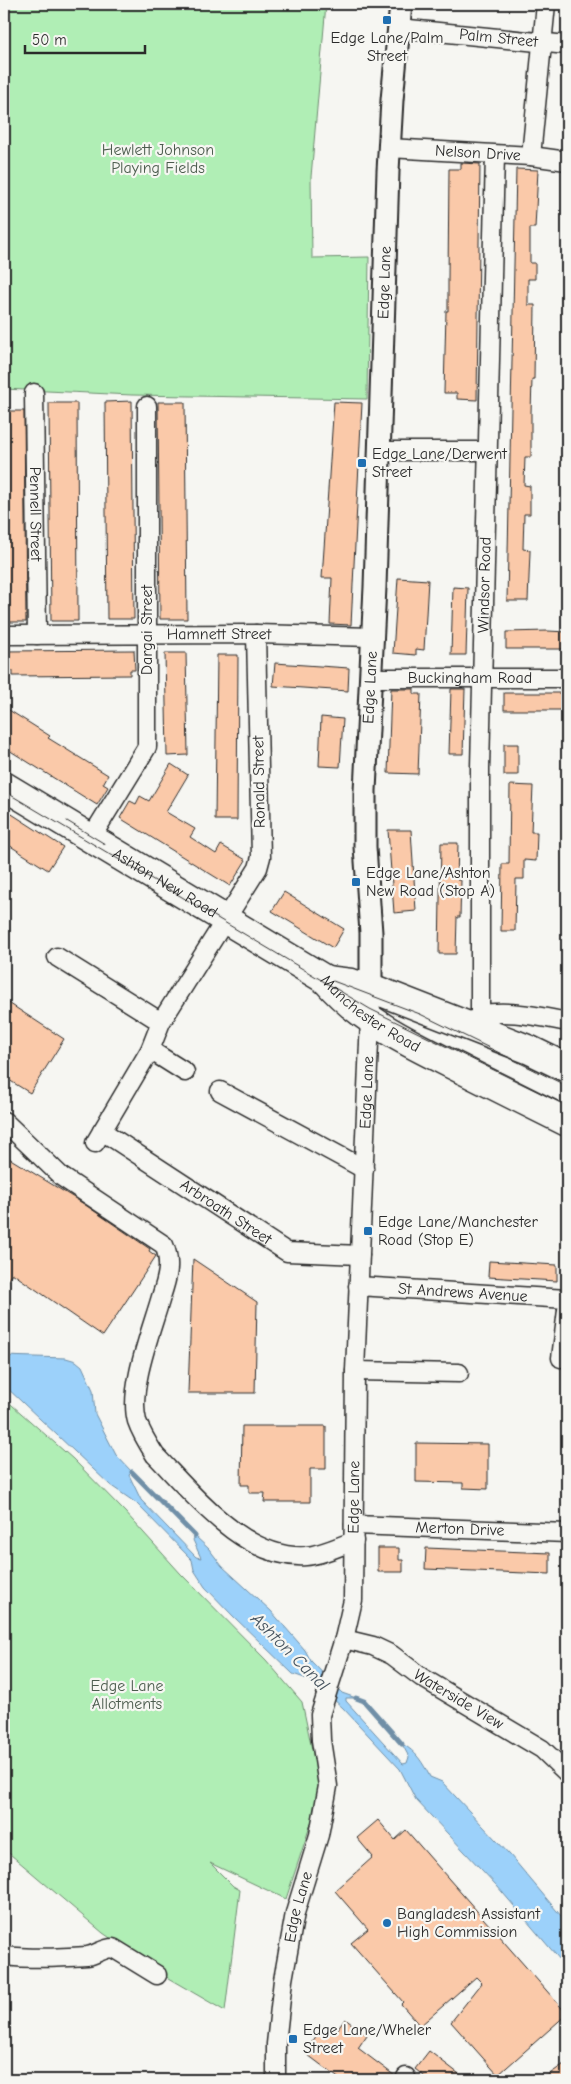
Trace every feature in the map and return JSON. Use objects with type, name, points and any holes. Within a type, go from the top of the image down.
[{"type":"main road","name":"Ashton New Road","points":[[4,786],[326,980]]},
{"type":"main road","name":"Manchester Road","points":[[326,980],[371,988],[474,1020],[567,1068]]},
{"type":"main road","name":"Manchester Road","points":[[326,980],[343,999],[370,1019],[408,1042],[567,1122]]},
{"type":"street","name":"Edge Lane","points":[[276,2080],[276,2044],[283,1980],[295,1912],[319,1835],[328,1786],[321,1740],[320,1715],[344,1639],[352,1600],[355,1371],[371,988],[365,847],[365,791],[372,678],[389,148],[401,4]]},
{"type":"street","points":[[531,156],[546,4]]},
{"type":"street","name":"Palm Street","points":[[399,28],[567,45]]},
{"type":"street","name":"Nelson Drive","points":[[389,148],[531,156],[567,161]]},
{"type":"street","name":"Windsor Road","points":[[474,1020],[480,987],[480,768],[495,154]]},
{"type":"street","name":"Pennell Street","points":[[34,393],[37,635]]},
{"type":"street","name":"Dargai Street","points":[[91,838],[147,747],[147,406]]},
{"type":"street","points":[[380,451],[488,450]]},
{"type":"street","name":"Hamnett Street","points":[[4,635],[256,634],[373,637]]},
{"type":"street","name":"Ronald Street","points":[[99,1137],[150,1050],[161,1022],[258,868],[261,857],[256,634]]},
{"type":"street","name":"Buckingham Road","points":[[372,678],[567,678]]},
{"type":"street","points":[[57,957],[161,1022]]},
{"type":"street","points":[[474,1020],[514,1014],[567,1022]]},
{"type":"street","points":[[150,1050],[185,1072]]},
{"type":"street","points":[[220,1091],[364,1169]]},
{"type":"street","points":[[4,1120],[62,1177],[164,1245],[168,1253],[168,1272],[140,1370],[136,1397],[137,1421],[155,1455],[237,1535],[262,1549],[287,1555],[308,1556],[354,1533]]},
{"type":"street","name":"Arbroath Street","points":[[99,1137],[287,1252],[360,1255]]},
{"type":"street","name":"St Andrews Avenue","points":[[358,1286],[567,1299]]},
{"type":"street","points":[[561,1358],[567,1310]]},
{"type":"street","points":[[355,1371],[459,1373]]},
{"type":"street","name":"Merton Drive","points":[[354,1533],[567,1533]]},
{"type":"street","name":"Waterside View","points":[[344,1639],[373,1646],[392,1655],[428,1681],[542,1748],[567,1773]]},
{"type":"street","points":[[4,1956],[55,1958],[90,1955],[106,1948],[113,1948],[157,1975]]},
{"type":"green space","name":"Hewlett Johnson Playing Fields","points":[[4,4],[326,4],[311,177],[312,258],[369,257],[367,399],[132,395],[4,389]]},
{"type":"green space","name":"Edge Lane Allotments","points":[[4,1398],[73,1459],[125,1512],[181,1574],[266,1660],[302,1702],[320,1787],[314,1814],[286,1899],[210,1863],[233,1886],[240,1890],[225,2011],[168,1978],[103,1933],[4,1849]]},
{"type":"water","name":"Ashton Canal","points":[[4,1356],[66,1358],[76,1361],[82,1366],[93,1390],[95,1414],[116,1455],[132,1472],[129,1475],[141,1500],[196,1557],[201,1558],[193,1540],[195,1536],[209,1549],[222,1566],[271,1611],[305,1650],[311,1661],[342,1693],[356,1698],[346,1698],[346,1701],[403,1764],[407,1763],[409,1757],[402,1744],[419,1758],[430,1777],[442,1782],[510,1855],[567,1923],[567,1968],[497,1886],[416,1800],[400,1769],[343,1708],[313,1681],[293,1674],[205,1587],[194,1570],[192,1560],[136,1503],[110,1485],[5,1386]]},
{"type":"building","points":[[461,163],[480,164],[477,400],[457,399],[457,393],[444,393],[446,311],[448,311],[449,169],[461,169]]},
{"type":"building","points":[[516,169],[538,170],[535,228],[530,228],[530,263],[535,263],[535,279],[528,279],[528,305],[535,305],[531,457],[525,457],[524,485],[530,486],[530,514],[524,514],[523,549],[530,550],[528,601],[507,601]]},
{"type":"building","points":[[132,401],[134,619],[107,619],[105,402]]},
{"type":"building","points":[[158,402],[185,402],[187,619],[160,619]]},
{"type":"building","points":[[334,402],[362,403],[351,625],[330,624],[332,578],[322,578]]},
{"type":"building","points":[[49,403],[77,403],[78,621],[51,621]]},
{"type":"building","points":[[4,411],[24,411],[26,622],[4,622]]},
{"type":"building","points":[[398,578],[428,580],[424,650],[416,649],[416,655],[393,653]]},
{"type":"building","points":[[453,587],[468,588],[466,655],[451,655]]},
{"type":"building","points":[[506,632],[567,632],[567,649],[506,649]]},
{"type":"building","points":[[134,650],[135,670],[130,670],[130,675],[13,676],[13,671],[4,671],[4,651]]},
{"type":"building","points":[[165,653],[186,653],[188,755],[167,756]]},
{"type":"building","points":[[217,655],[238,655],[237,820],[215,820]]},
{"type":"building","points":[[275,663],[349,668],[348,691],[273,686]]},
{"type":"building","points":[[391,689],[414,689],[414,694],[421,694],[418,774],[388,773]]},
{"type":"building","points":[[451,689],[465,689],[463,754],[449,754]]},
{"type":"building","points":[[504,693],[567,693],[567,710],[504,710]]},
{"type":"building","points":[[4,707],[50,736],[48,738],[108,775],[103,784],[108,787],[97,805],[4,747]]},
{"type":"building","points":[[321,717],[343,719],[340,767],[319,766]]},
{"type":"building","points":[[504,744],[518,744],[518,775],[504,775]]},
{"type":"building","points":[[171,764],[188,775],[166,812],[195,829],[190,837],[216,854],[221,845],[246,860],[230,886],[120,818],[130,801],[136,804],[140,796],[149,801]]},
{"type":"building","points":[[510,785],[533,786],[531,832],[537,832],[536,861],[524,860],[524,879],[516,879],[515,931],[501,931],[502,864],[509,864]]},
{"type":"building","points":[[4,809],[63,847],[48,870],[4,842]]},
{"type":"building","points":[[388,830],[411,830],[416,911],[394,913]]},
{"type":"building","points":[[441,843],[458,843],[457,880],[461,880],[456,954],[439,954]]},
{"type":"building","points":[[284,892],[344,929],[333,948],[272,911]]},
{"type":"building","points":[[4,1000],[64,1039],[30,1093],[4,1077]]},
{"type":"building","points":[[4,1155],[84,1204],[150,1249],[149,1251],[156,1256],[103,1336],[12,1273],[4,1286]]},
{"type":"building","points":[[193,1259],[257,1302],[255,1393],[188,1393]]},
{"type":"building","points":[[489,1261],[557,1265],[557,1281],[488,1277]]},
{"type":"building","points":[[242,1426],[326,1426],[326,1469],[310,1469],[310,1502],[264,1502],[265,1493],[249,1493],[249,1485],[241,1485]]},
{"type":"building","points":[[416,1443],[488,1444],[488,1489],[463,1488],[463,1483],[416,1482]]},
{"type":"building","points":[[378,1548],[399,1548],[399,1560],[403,1560],[403,1572],[378,1572]]},
{"type":"building","points":[[426,1548],[550,1553],[550,1574],[425,1569]]},
{"type":"building","points":[[378,1820],[395,1840],[406,1830],[567,2014],[498,2075],[451,2022],[482,1983],[476,1977],[420,2026],[401,2004],[403,2002],[351,1943],[368,1929],[335,1891],[373,1857],[357,1838]]},
{"type":"building","points":[[345,2019],[367,2035],[358,2048],[395,2076],[395,2080],[341,2080],[304,2052],[325,2025],[335,2033]]},
{"type":"building","points":[[429,2051],[467,2080],[429,2080],[415,2069]]},
{"type":"building","points":[[567,2062],[567,2080],[541,2080]]},
{"type":"waterway","points":[[132,1472],[195,1536]]},
{"type":"waterway","points":[[356,1698],[364,1701],[402,1744]]},
{"type":"tram line","points":[[4,791],[370,1009],[567,1106]]},
{"type":"tram line","points":[[67,821],[105,844]]},
{"type":"tram line","points":[[333,981],[420,1014],[567,1086]]},
{"type":"place","name":"Edge Lane/Palm Street","points":[[387,20]]},
{"type":"place","name":"Edge Lane/Derwent Street","points":[[362,463]]},
{"type":"place","name":"Edge Lane/Ashton New Road (Stop A)","points":[[356,882]]},
{"type":"place","name":"Edge Lane/Manchester Road (Stop E)","points":[[368,1231]]},
{"type":"place","name":"Bangladesh Assistant High Commission","points":[[387,1923]]},
{"type":"place","name":"Edge Lane/Wheler Street","points":[[293,2039]]}]
